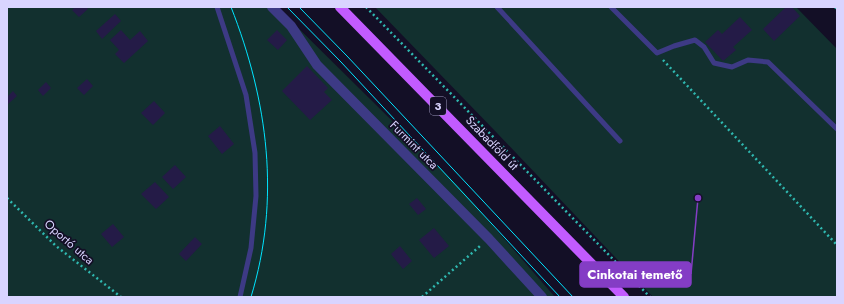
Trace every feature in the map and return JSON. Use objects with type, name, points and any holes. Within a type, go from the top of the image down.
[{"type":"main road","name":"Szabadföld út","points":[[340,7],[624,297]]},
{"type":"street","name":"Furmint utca","points":[[272,7],[291,26],[317,65],[488,239],[542,297]]},
{"type":"lane","points":[[217,7],[246,96],[255,153],[256,196],[251,248],[240,297]]},
{"type":"lane","points":[[497,7],[620,141]]},
{"type":"lane","points":[[611,7],[657,53],[694,40],[704,47],[714,63],[732,67],[748,60],[768,62],[837,129]]},
{"type":"path","points":[[366,7],[650,297]]},
{"type":"path","points":[[657,53],[837,244]]},
{"type":"path","name":"Oportó utca","points":[[7,198],[56,246],[121,297]]},
{"type":"path","points":[[422,297],[488,239]]},
{"type":"green space","points":[[7,7],[277,7],[459,187],[555,297],[7,297]]},
{"type":"green space","points":[[375,7],[796,7],[837,49],[837,297],[653,297]]},
{"type":"building","points":[[75,7],[86,7],[88,9],[79,17],[72,10]]},
{"type":"building","points":[[786,7],[792,7],[800,16],[774,41],[763,29]]},
{"type":"building","points":[[115,14],[121,21],[102,39],[96,31]]},
{"type":"building","points":[[740,17],[752,30],[733,47],[736,50],[723,61],[705,42],[718,30],[722,34]]},
{"type":"building","points":[[121,30],[130,40],[140,31],[148,41],[124,63],[115,54],[119,50],[110,40]]},
{"type":"building","points":[[277,30],[287,40],[278,50],[267,40]]},
{"type":"building","points":[[307,66],[328,88],[324,92],[332,100],[310,120],[282,91]]},
{"type":"building","points":[[87,79],[93,86],[84,95],[77,88]]},
{"type":"building","points":[[46,82],[51,88],[43,96],[38,90]]},
{"type":"building","points":[[13,91],[17,96],[7,105],[7,97]]},
{"type":"building","points":[[154,101],[165,113],[153,125],[141,113]]},
{"type":"building","points":[[220,126],[234,144],[222,154],[208,136]]},
{"type":"building","points":[[175,165],[186,177],[173,189],[162,177]]},
{"type":"building","points":[[155,182],[169,197],[156,209],[141,194]]},
{"type":"building","points":[[417,198],[426,209],[418,215],[409,204]]},
{"type":"building","points":[[113,224],[124,237],[112,247],[101,234]]},
{"type":"building","points":[[434,228],[449,246],[434,258],[419,240]]},
{"type":"building","points":[[195,237],[202,244],[186,261],[179,254]]},
{"type":"building","points":[[400,246],[412,261],[403,269],[391,254]]},
{"type":"tram line","points":[[231,7],[244,42],[254,78],[266,150],[268,187],[266,224],[260,260],[251,297]]},
{"type":"tram line","points":[[287,7],[341,62],[560,297]]},
{"type":"tram line","points":[[299,7],[347,56],[573,297]]},
{"type":"place","name":"Cinkotai temető","points":[[698,198]]}]
